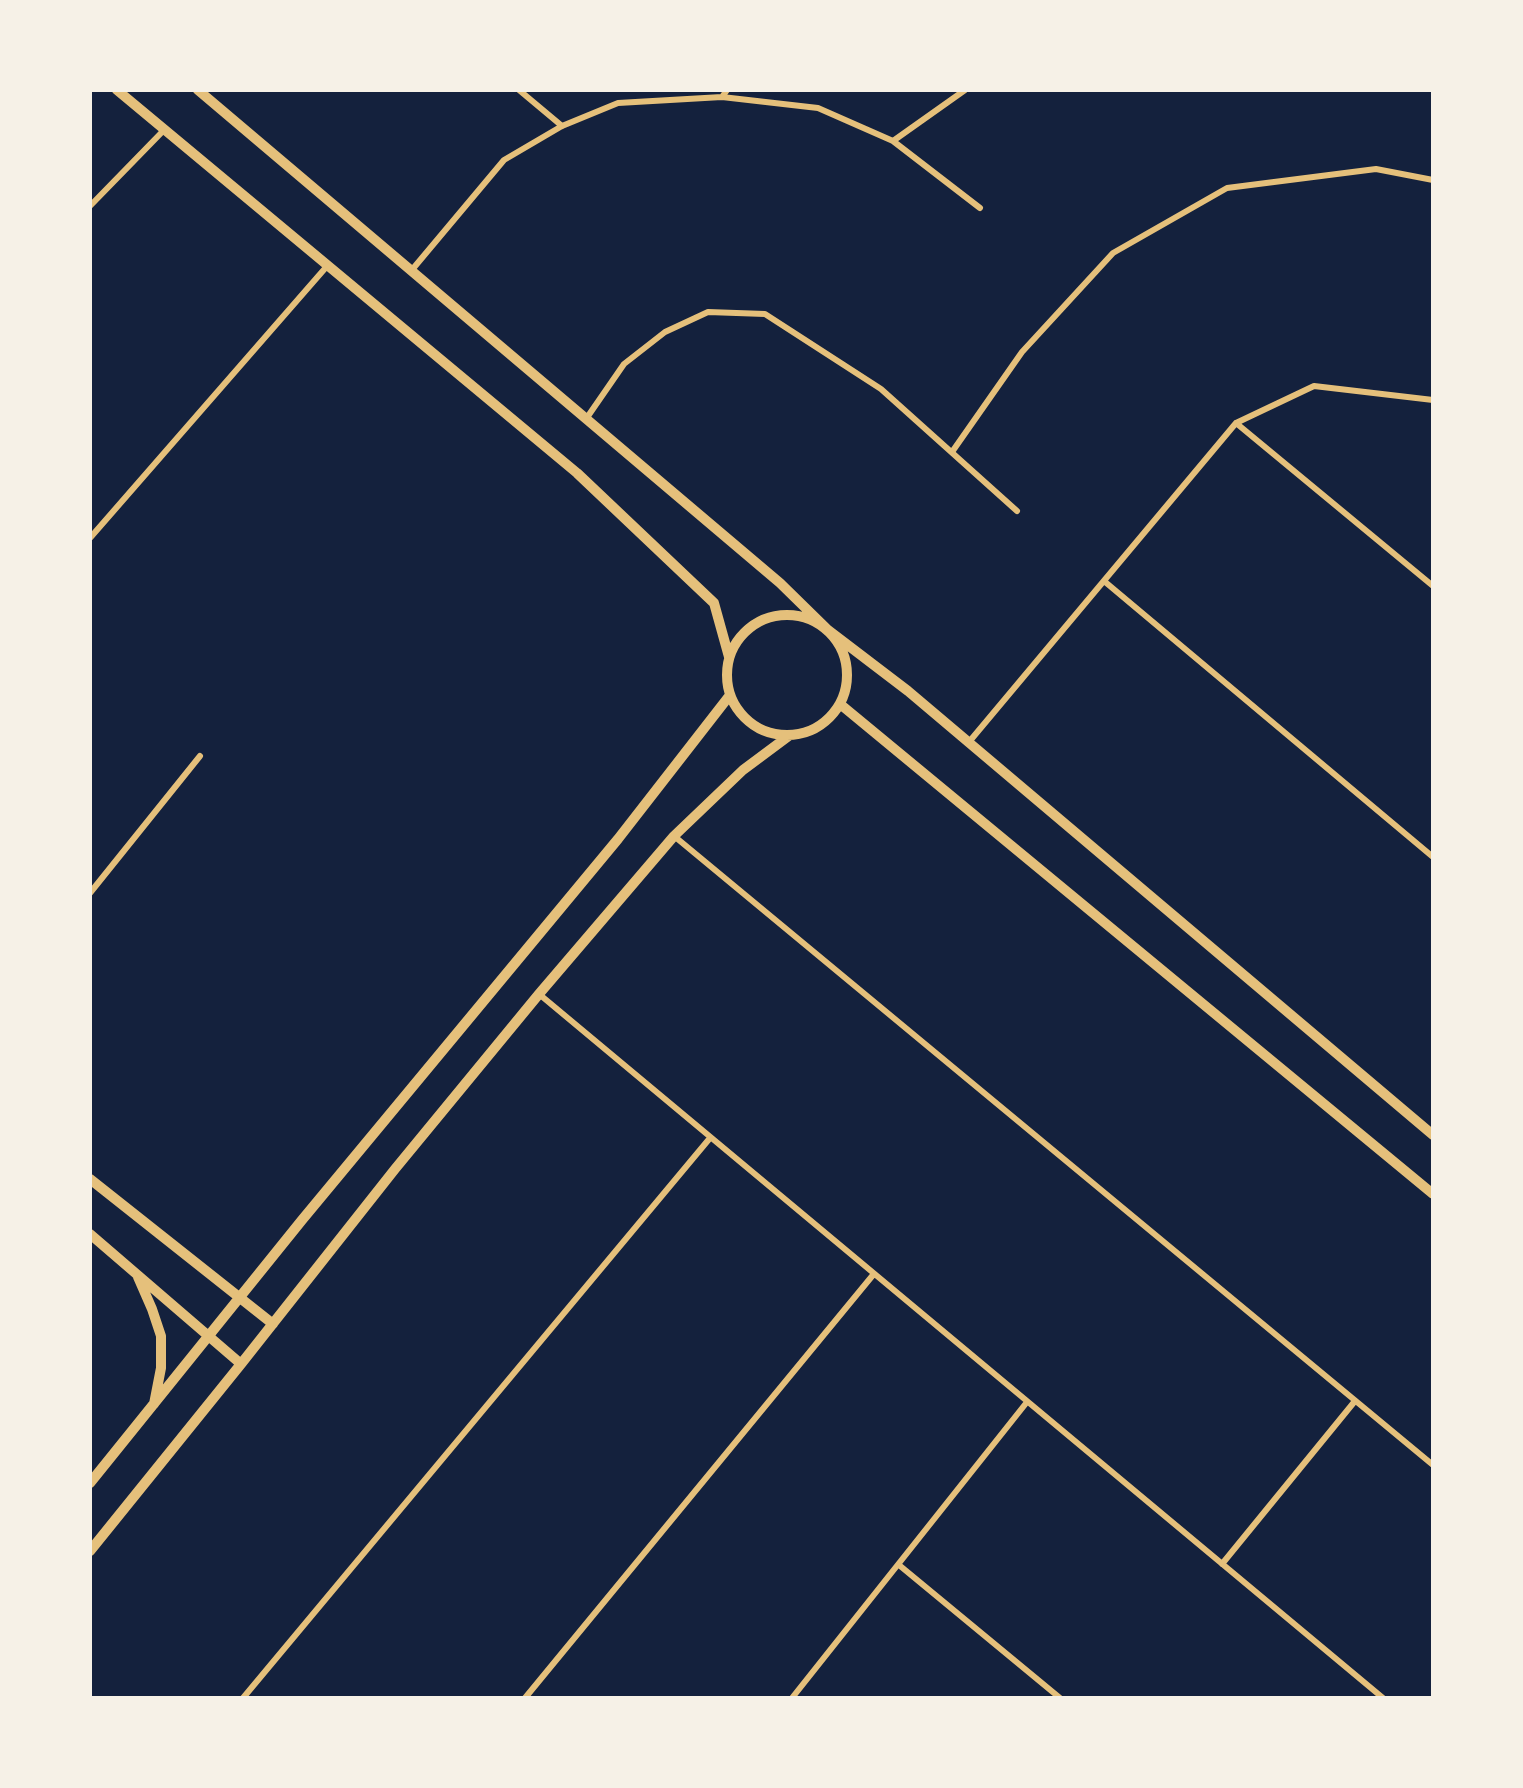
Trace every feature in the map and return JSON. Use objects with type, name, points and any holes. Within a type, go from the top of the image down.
[{"type":"street","points":[[117,90],[577,472],[714,603],[729,657]]},
{"type":"street","points":[[198,90],[780,583],[828,630],[840,646],[847,665],[847,685],[840,704],[827,720],[810,731],[790,735],[771,733],[754,725],[739,712],[730,695],[727,676],[729,657],[738,639],[752,625],[771,616],[791,614],[811,619],[828,630],[909,691],[1433,1135]]},
{"type":"street","points":[[519,90],[562,126]]},
{"type":"street","points":[[722,97],[728,90]]},
{"type":"street","points":[[893,141],[965,90]]},
{"type":"street","points":[[411,271],[504,160],[562,126],[618,103],[722,97],[818,108],[893,141],[980,208]]},
{"type":"street","points":[[90,206],[165,129]]},
{"type":"street","points":[[952,452],[1022,352],[1113,253],[1216,194],[1227,188],[1376,169],[1433,180]]},
{"type":"street","points":[[90,538],[328,265]]},
{"type":"street","points":[[586,419],[624,364],[665,332],[708,312],[765,314],[881,389],[1017,511]]},
{"type":"street","points":[[969,742],[1236,423],[1314,386],[1433,400]]},
{"type":"street","points":[[1236,423],[1433,586]]},
{"type":"street","points":[[1104,581],[1433,857]]},
{"type":"street","points":[[90,1483],[309,1211],[618,839],[730,695]]},
{"type":"street","points":[[840,704],[1433,1194]]},
{"type":"street","points":[[90,1551],[395,1169],[539,994],[674,836],[742,770],[790,735]]},
{"type":"street","points":[[90,893],[200,756]]},
{"type":"street","points":[[674,836],[1433,1465]]},
{"type":"street","points":[[539,994],[873,1275],[1383,1698]]},
{"type":"street","points":[[243,1698],[710,1138]]},
{"type":"street","points":[[90,1179],[273,1324]]},
{"type":"street","points":[[90,1234],[208,1338],[241,1364]]},
{"type":"street","points":[[136,1273],[161,1336],[160,1368],[154,1404]]},
{"type":"street","points":[[525,1698],[873,1275]]},
{"type":"street","points":[[1222,1564],[1355,1401]]},
{"type":"street","points":[[792,1698],[1027,1402]]},
{"type":"street","points":[[898,1565],[1060,1698]]}]
